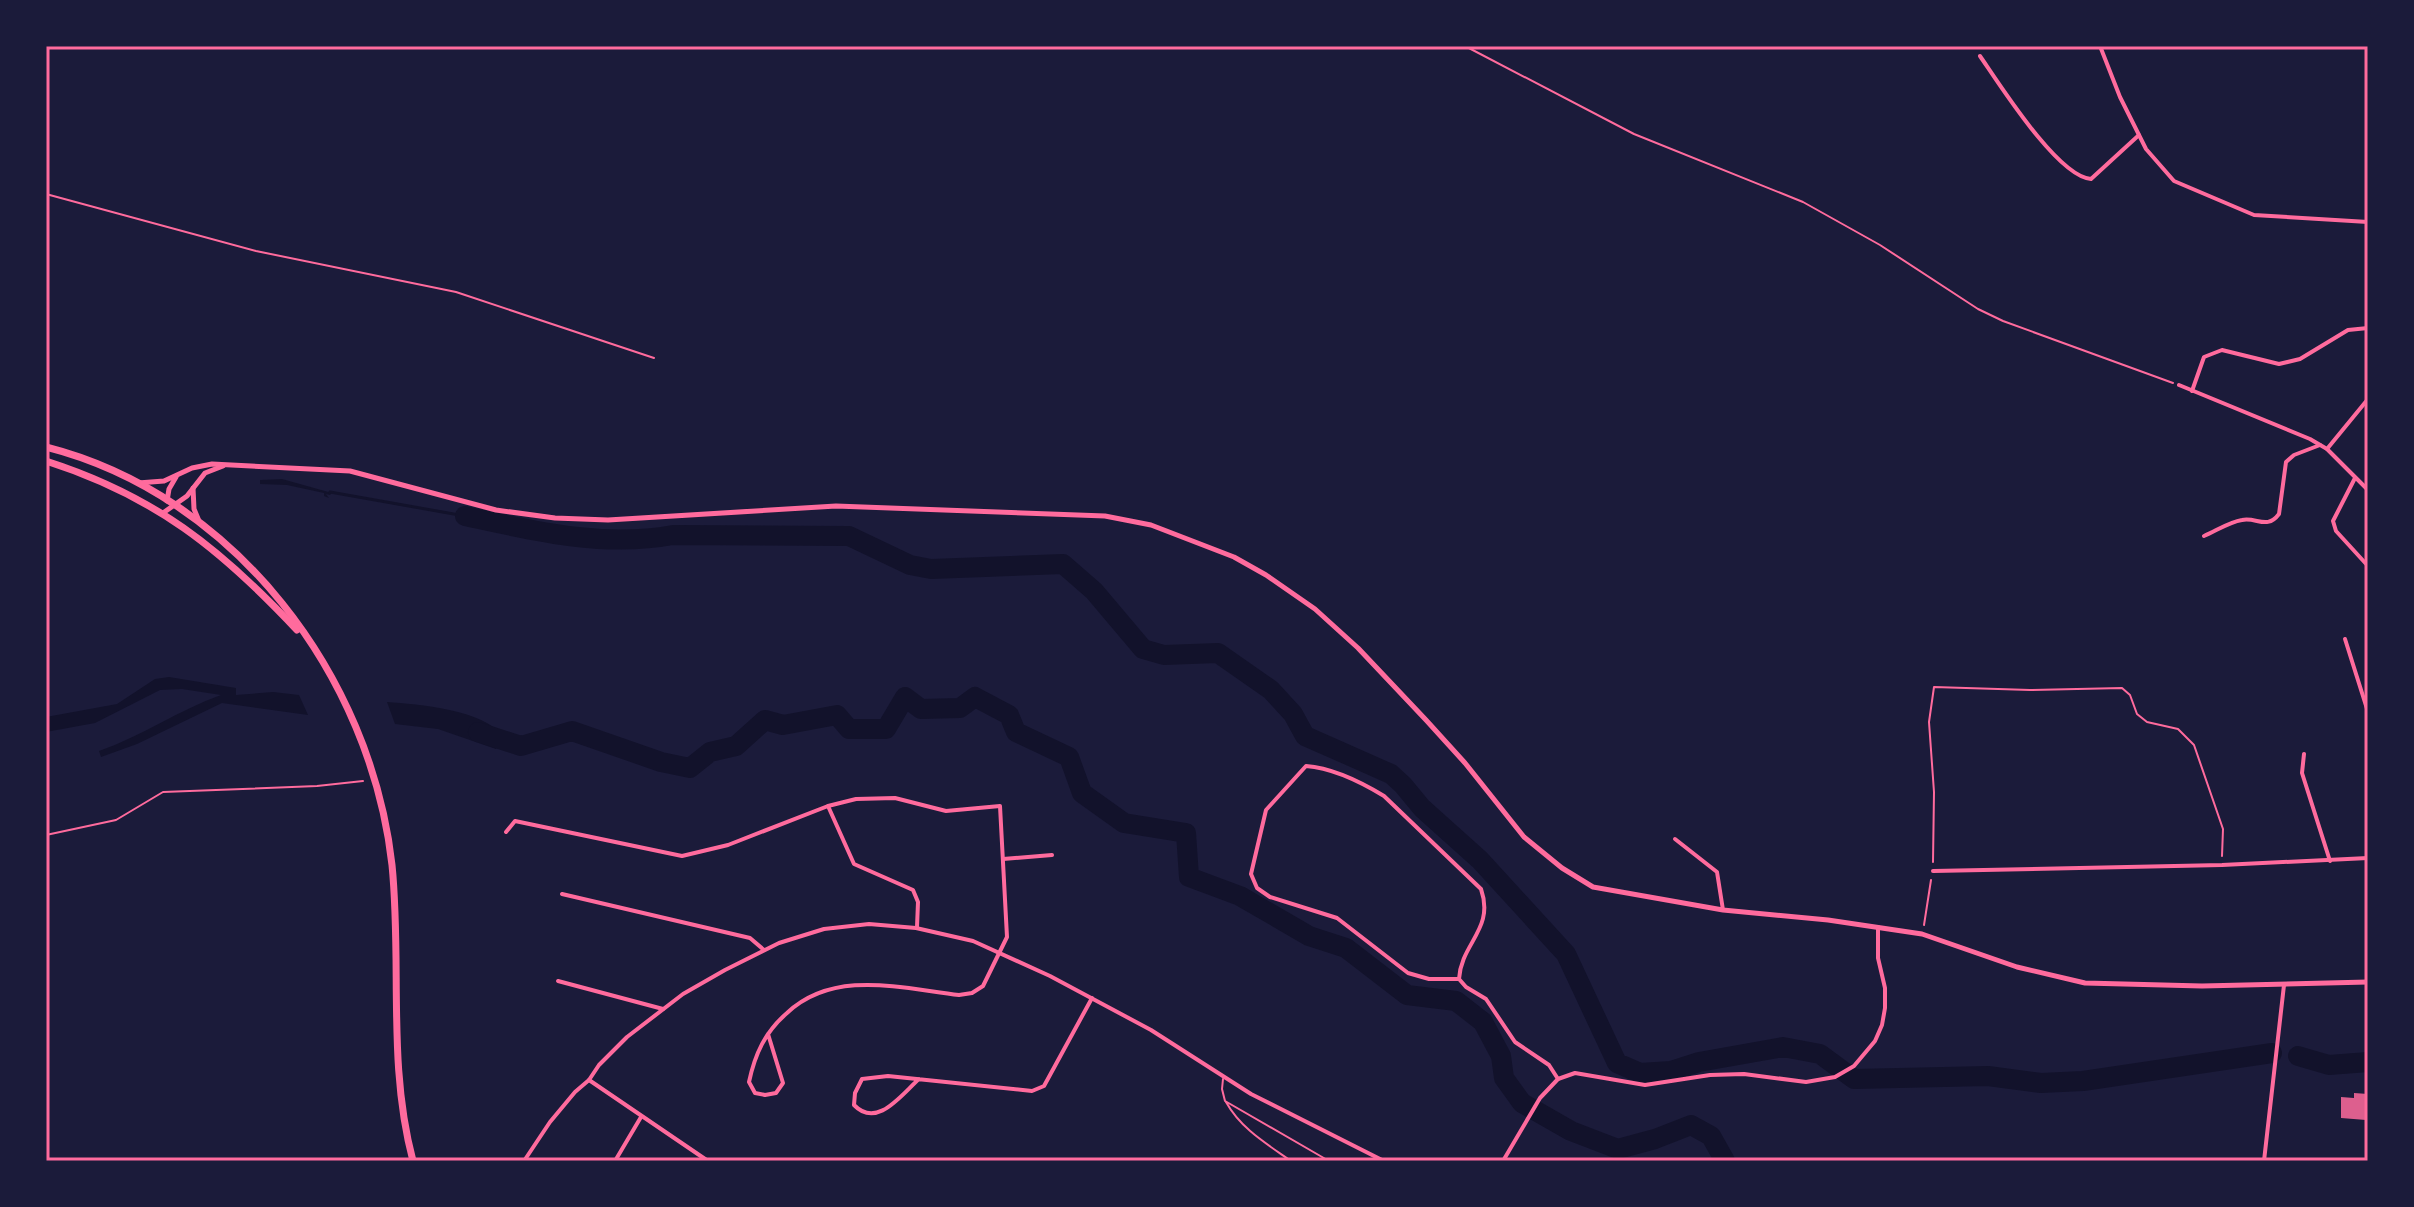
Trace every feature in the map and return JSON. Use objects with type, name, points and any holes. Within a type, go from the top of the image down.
[{"type":"main road","points":[[309,643],[234,567],[163,513],[100,480],[46,461],[48,448],[92,462],[137,483],[199,522],[240,556],[267,583],[309,643],[343,699],[374,780],[392,867],[397,1064],[413,1161]]},
{"type":"street","points":[[2100,46],[2120,97],[2146,149],[2174,181],[2254,215],[2368,222]]},
{"type":"street","points":[[1980,56],[2028,124],[2068,170],[2081,179],[2091,179],[2139,135]]},
{"type":"street","points":[[2192,391],[2204,357],[2222,350],[2279,364],[2300,359],[2348,330],[2368,328]]},
{"type":"street","points":[[2179,385],[2320,445],[2368,490]]},
{"type":"street","points":[[2327,449],[2368,399]]},
{"type":"street","points":[[2204,536],[2242,520],[2264,524],[2274,521],[2279,514],[2286,462],[2294,455],[2320,445]]},
{"type":"street","points":[[137,483],[159,482],[206,464],[350,471],[496,510],[555,518],[608,520],[836,506],[1105,516],[1151,525],[1234,557],[1315,609],[1426,720],[1524,837],[1562,868],[1593,887],[1723,910],[1922,934],[2017,967],[2085,983],[2202,986],[2368,982]]},
{"type":"street","points":[[170,502],[187,496],[205,473],[226,465]]},
{"type":"street","points":[[163,513],[170,502],[171,483],[177,476]]},
{"type":"street","points":[[2355,478],[2333,521],[2336,531],[2368,566]]},
{"type":"street","points":[[194,487],[194,509],[199,522]]},
{"type":"street","points":[[2345,639],[2368,712]]},
{"type":"street","points":[[2304,754],[2302,773],[2330,861]]},
{"type":"street","points":[[1459,979],[1429,979],[1408,973],[1337,918],[1270,897],[1257,888],[1251,874],[1266,810],[1306,766],[1322,767],[1384,796],[1481,889],[1486,903],[1485,919],[1460,966],[1459,979],[1486,999],[1515,1042],[1549,1065],[1558,1079]]},
{"type":"street","points":[[506,832],[515,821],[682,856],[728,845],[828,806],[856,799],[895,798],[946,811],[1000,806],[1007,937],[983,986],[972,993],[959,995],[858,984],[832,986],[801,1000],[772,1027],[768,1034],[755,1057],[749,1082],[755,1093],[765,1095],[776,1093],[783,1083],[768,1034]]},
{"type":"street","points":[[828,806],[854,864],[913,890],[918,902],[916,928]]},
{"type":"street","points":[[1675,839],[1717,872],[1723,910]]},
{"type":"street","points":[[1003,859],[1052,855]]},
{"type":"street","points":[[1933,871],[2222,865],[2368,858]]},
{"type":"street","points":[[562,894],[750,938],[764,950]]},
{"type":"street","points":[[524,1161],[550,1122],[599,1065],[627,1037],[663,1009],[725,970],[764,950],[809,934],[842,926],[869,924],[916,928],[973,941],[998,952],[1092,998],[1151,1030],[1223,1078],[1384,1161]]},
{"type":"street","points":[[1503,1161],[1540,1098],[1558,1079],[1575,1073],[1645,1085],[1710,1075],[1744,1074],[1806,1082],[1835,1077],[1854,1066],[1875,1041],[1883,1017],[1885,988],[1878,958],[1878,927]]},
{"type":"street","points":[[558,981],[663,1009]]},
{"type":"street","points":[[2264,1161],[2284,984]]},
{"type":"street","points":[[919,1079],[874,1116],[862,1113],[854,1105],[855,1093],[862,1079],[888,1076],[919,1079],[1032,1091],[1044,1086],[1092,998]]},
{"type":"street","points":[[589,1080],[708,1161]]},
{"type":"street","points":[[615,1161],[641,1117]]},
{"type":"lane","points":[[1223,1078],[1225,1101],[1234,1115],[1258,1138],[1291,1161]]},
{"type":"lane","points":[[1225,1101],[1329,1161]]},
{"type":"path","points":[[1465,46],[1634,134],[1803,202],[1880,245],[1978,309],[2003,321],[2179,385]]},
{"type":"path","points":[[46,194],[256,251],[456,292],[654,358]]},
{"type":"path","points":[[1922,934],[1933,871],[1934,792],[1929,722],[1934,687],[2030,690],[2122,688],[2130,695],[2137,714],[2147,722],[2178,729],[2194,745],[2223,829],[2222,865]]},
{"type":"path","points":[[46,835],[58,835],[116,820],[163,792],[317,786],[374,780]]},
{"type":"shaded area","points":[[282,479],[332,493],[326,494],[329,498],[324,493],[287,485],[260,484],[260,480]]},
{"type":"shaded area","points":[[169,677],[236,688],[236,695],[273,692],[299,695],[308,715],[222,703],[137,744],[101,757],[99,751],[221,695],[182,689],[160,690],[95,723],[46,732],[46,717],[117,704],[155,679]]},
{"type":"shaded area","points":[[387,702],[466,714],[494,727],[503,736],[496,749],[438,729],[395,724]]},
{"type":"building","points":[[2354,1093],[2368,1094],[2366,1120],[2341,1118],[2341,1097],[2354,1098]]},
{"type":"waterway","points":[[330,492],[465,516]]},
{"type":"waterway","points":[[465,516],[595,539],[647,539],[673,535],[849,536],[910,565],[931,569],[1063,564],[1094,591],[1143,649],[1164,655],[1218,653],[1271,690],[1293,714],[1305,736],[1391,774],[1422,808],[1480,860],[1566,954],[1617,1063],[1640,1073],[1671,1071],[1699,1062],[1783,1047],[1820,1054],[1854,1079],[1988,1076],[2041,1083],[2083,1081],[2272,1053]]},
{"type":"waterway","points":[[478,732],[521,746],[572,731],[661,762],[690,768],[710,752],[736,746],[765,720],[783,725],[837,715],[849,729],[886,729],[905,697],[921,709],[960,708],[975,697],[1009,715],[1016,732],[1069,757],[1082,793],[1124,823],[1186,833],[1189,877],[1240,896],[1309,936],[1346,948],[1407,995],[1456,1001],[1483,1022],[1501,1056],[1504,1078],[1522,1103],[1571,1131],[1618,1149],[1691,1125],[1711,1136],[1725,1161]]},
{"type":"waterway","points":[[2298,1056],[2329,1065],[2368,1062]]}]
